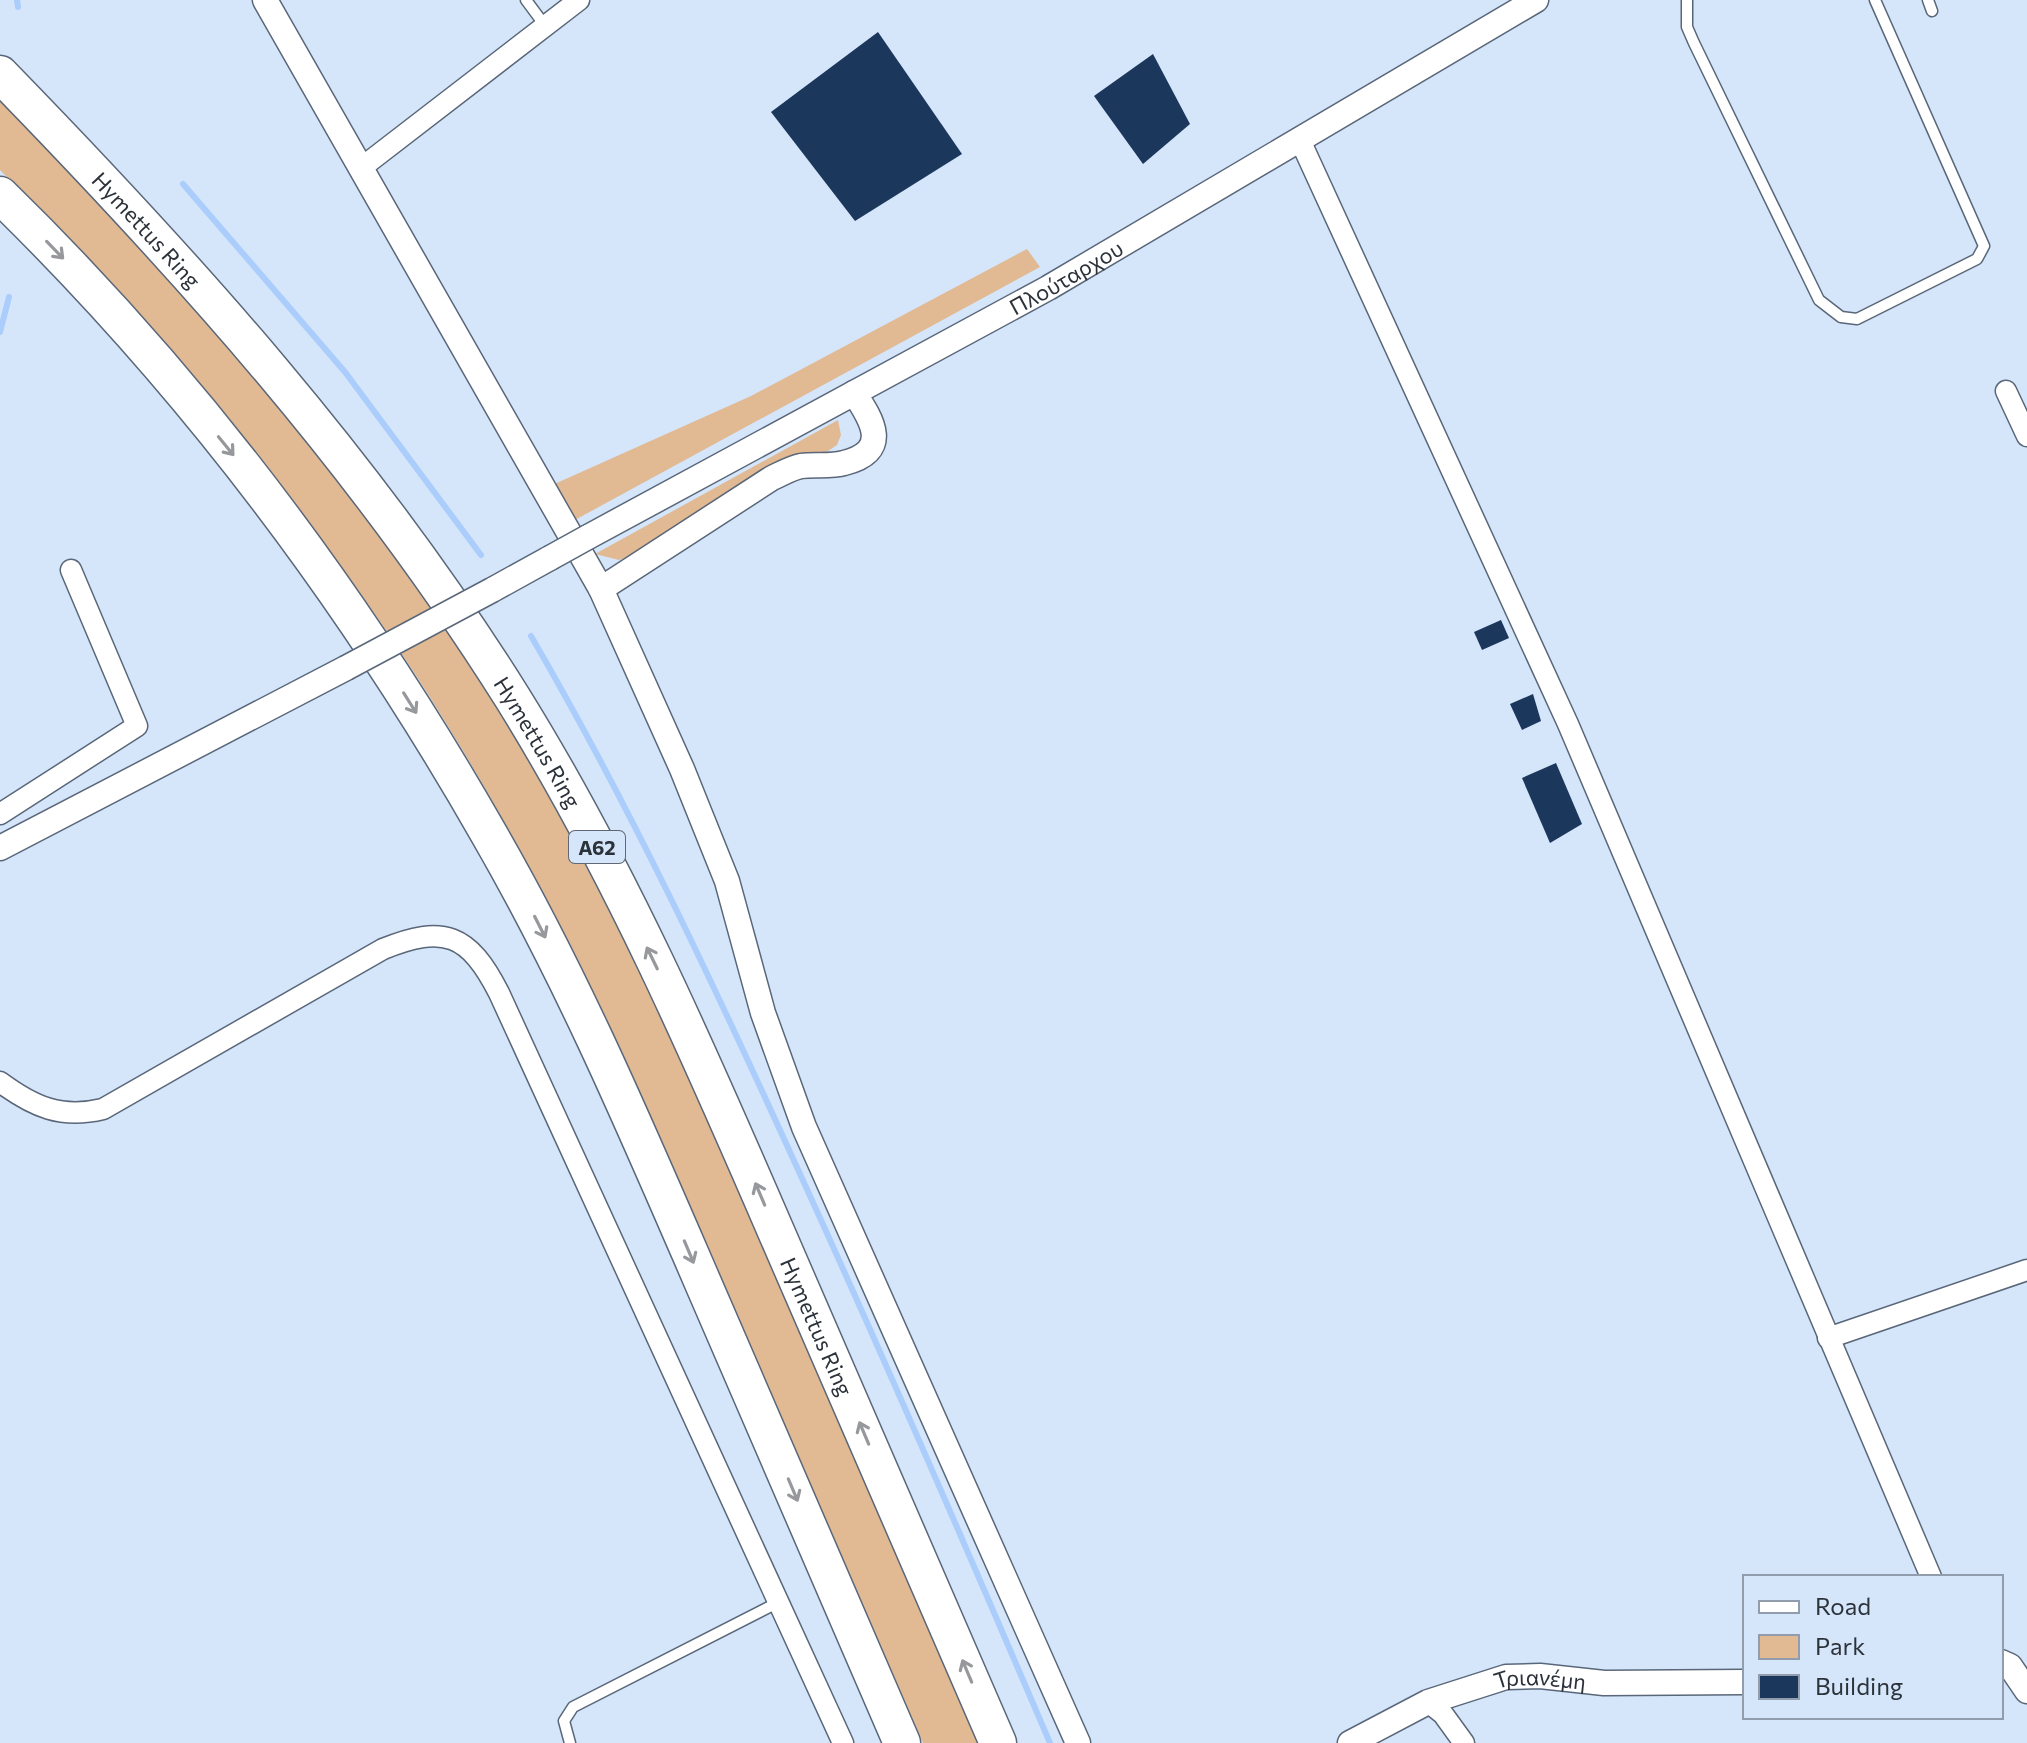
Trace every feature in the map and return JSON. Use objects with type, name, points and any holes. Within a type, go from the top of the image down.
[{"type":"highway","name":"Hymettus Ring","points":[[0,74],[145,224],[340,449],[424,564],[512,697],[604,859],[673,1001],[998,1743]]},
{"type":"highway","points":[[0,195],[130,331],[243,468],[365,635],[483,823],[540,927],[611,1073],[902,1743]]},
{"type":"street","points":[[265,0],[601,589],[682,769],[727,881],[763,1013],[804,1127],[1078,1743]]},
{"type":"street","points":[[361,168],[579,0]]},
{"type":"street","name":"Πλούταρχου","points":[[0,848],[492,590],[1048,288],[1536,0]]},
{"type":"street","points":[[1299,138],[1568,724],[1930,1575]]},
{"type":"street","points":[[2006,391],[2027,436]]},
{"type":"street","points":[[601,589],[772,478],[799,467],[843,464],[868,453],[874,444],[872,420],[854,393]]},
{"type":"street","points":[[0,814],[137,726],[71,570]]},
{"type":"street","points":[[0,1082],[36,1106],[60,1115],[103,1109],[383,949],[411,938],[433,934],[463,943],[487,970],[499,993],[843,1743]]},
{"type":"street","points":[[1828,1338],[2027,1270]]},
{"type":"street","points":[[2003,1663],[2010,1666],[2027,1691]]},
{"type":"street","name":"Τριανέμη","points":[[1350,1743],[1428,1702],[1506,1677],[1540,1676],[1604,1683],[1743,1682]]},
{"type":"street","points":[[1428,1702],[1443,1714],[1464,1743]]},
{"type":"lane","points":[[526,0],[546,27]]},
{"type":"lane","points":[[1687,0],[1687,27],[1694,43],[1819,300],[1841,317],[1857,319],[1977,259],[1984,246],[1875,0]]},
{"type":"lane","points":[[570,1743],[564,1721],[573,1707],[779,1602]]},
{"type":"green space","points":[[0,90],[171,269],[406,564],[543,780],[662,1007],[981,1743],[923,1743],[612,1031],[542,891],[465,755],[381,623],[288,498],[82,259],[0,170]]},
{"type":"green space","points":[[1027,249],[1040,267],[573,521],[550,486],[751,396]]},
{"type":"green space","points":[[838,420],[841,435],[837,445],[828,451],[768,469],[635,554],[619,560],[595,554]]},
{"type":"building","points":[[878,32],[962,154],[855,221],[771,112]]},
{"type":"building","points":[[1153,54],[1190,124],[1143,164],[1094,96]]},
{"type":"building","points":[[1501,620],[1509,638],[1482,650],[1474,632]]},
{"type":"building","points":[[1533,694],[1541,721],[1522,730],[1510,704]]},
{"type":"building","points":[[1556,763],[1582,824],[1550,843],[1522,778]]},
{"type":"waterway","points":[[17,0],[18,7]]},
{"type":"waterway","points":[[183,184],[345,372],[481,555]]},
{"type":"waterway","points":[[0,332],[9,297]]},
{"type":"waterway","points":[[531,636],[636,830],[733,1029],[828,1235],[1050,1743]]}]
